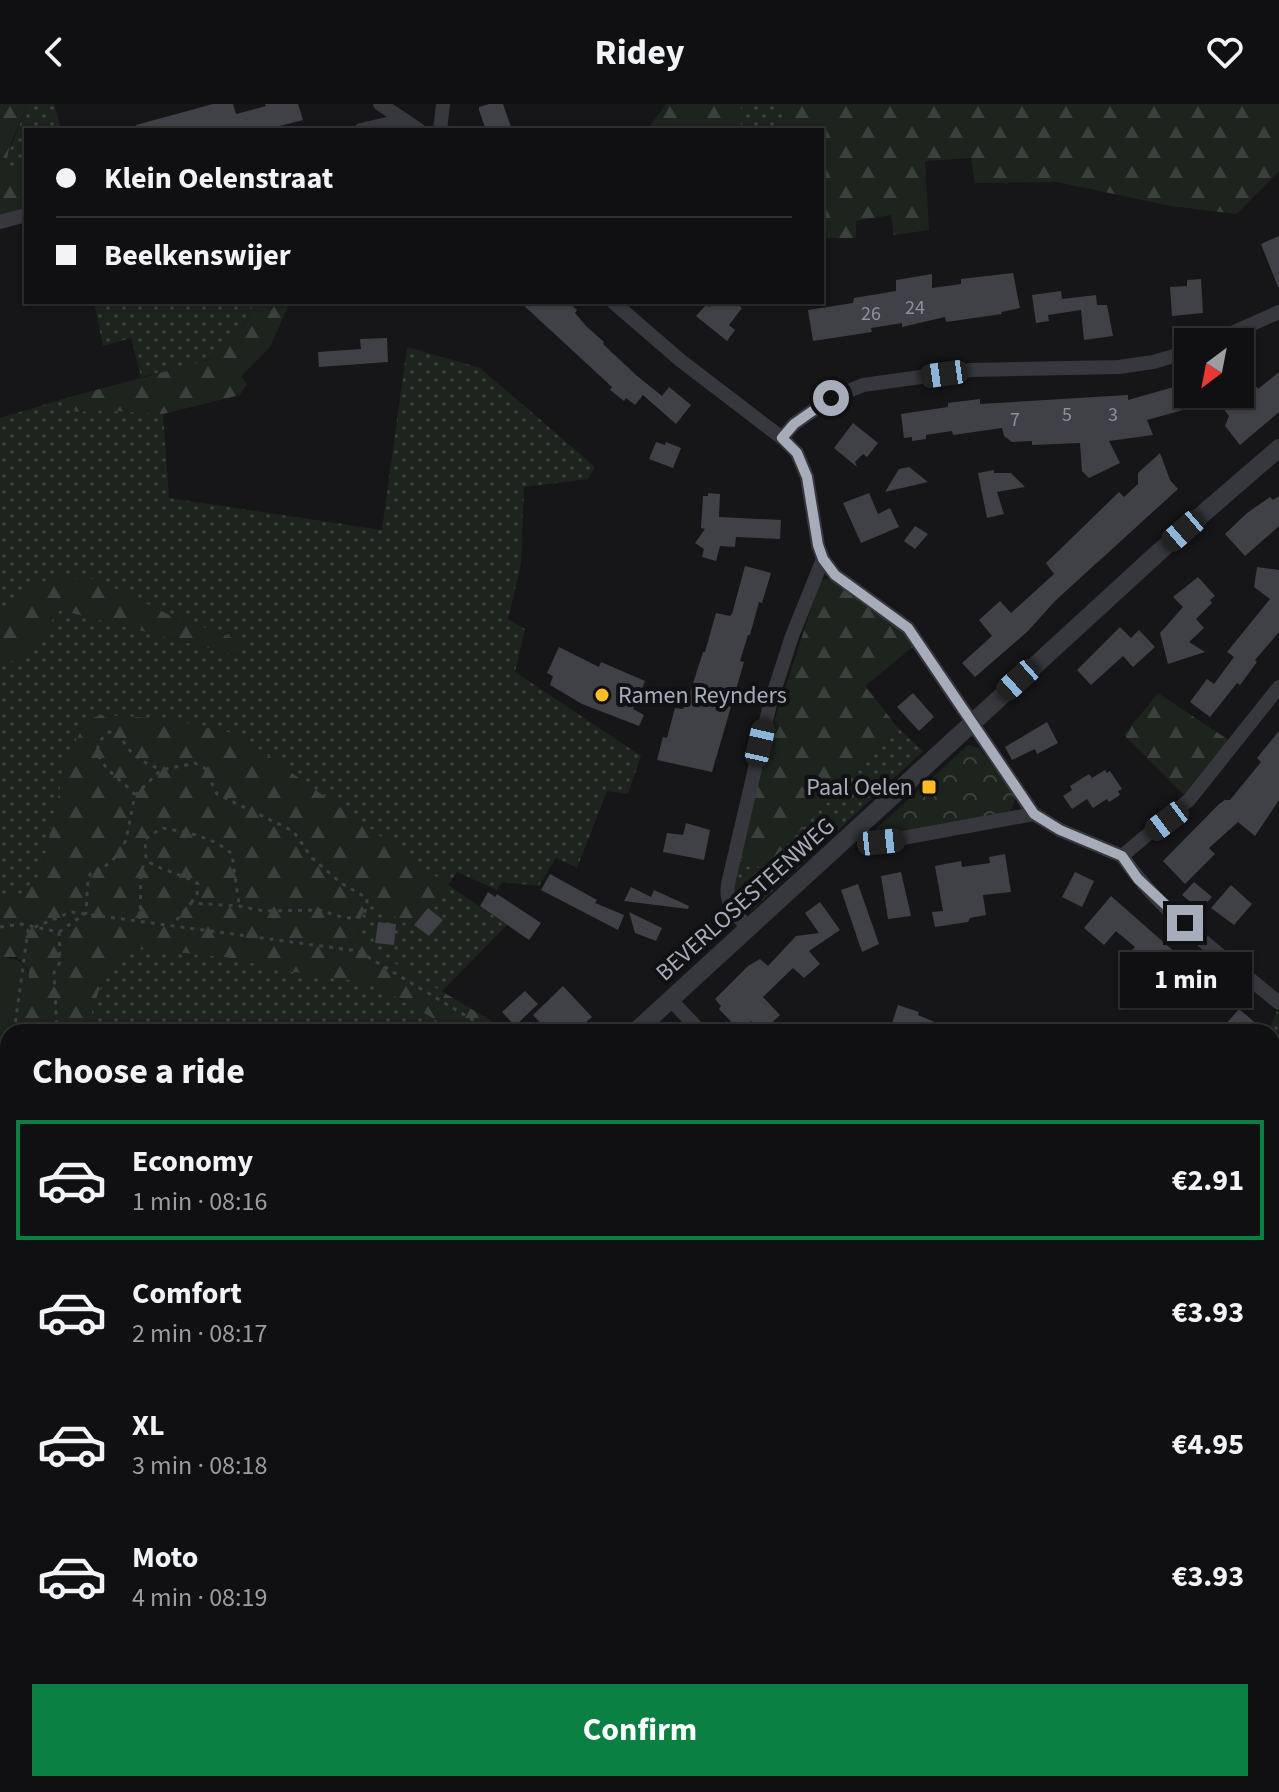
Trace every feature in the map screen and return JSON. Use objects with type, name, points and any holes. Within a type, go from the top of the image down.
[{"type":"street","points":[[380,104],[416,128]]},
{"type":"street","points":[[440,128],[443,104]]},
{"type":"street","points":[[370,128],[404,120]]},
{"type":"street","points":[[0,222],[24,216]]},
{"type":"street","points":[[615,304],[797,453],[807,477],[823,559],[835,575],[908,628],[1034,814],[1060,830],[1122,856],[1138,879],[1162,904],[1279,1003]]},
{"type":"street","points":[[1243,328],[1279,312]]},
{"type":"street","points":[[782,438],[794,424],[831,398],[863,385],[971,370],[1119,367],[1174,356]]},
{"type":"street","name":"BEVERLOSESTEENWEG","points":[[643,1024],[1160,551],[1279,448]]},
{"type":"street","points":[[748,927],[727,901],[728,884],[768,714],[792,636],[823,559]]},
{"type":"street","points":[[1122,856],[1189,800],[1279,687]]},
{"type":"street","points":[[854,833],[881,842],[1034,814]]},
{"type":"street","points":[[670,999],[693,1024]]},
{"type":"path","points":[[135,795],[126,784],[110,774],[100,759],[98,747],[103,736],[109,732],[118,733],[128,749],[142,761],[161,770]]},
{"type":"path","points":[[86,913],[88,879],[91,872],[102,869],[118,855],[126,840],[135,795],[161,770],[195,763],[211,772],[211,782],[217,794],[293,831],[312,858],[341,883],[367,898],[362,917],[354,920],[319,910],[264,911],[191,903]]},
{"type":"path","points":[[140,919],[145,839],[162,828],[221,844],[232,854],[239,906]]},
{"type":"path","points":[[146,860],[198,884],[197,894],[173,924]]},
{"type":"path","points":[[15,1024],[28,930],[71,912],[358,951],[480,1024]]},
{"type":"path","points":[[0,927],[21,924],[59,932],[86,913]]},
{"type":"path","points":[[57,1024],[54,973],[60,962],[59,932]]},
{"type":"green space","points":[[0,104],[28,104],[10,145],[5,168],[12,174],[24,165],[24,209],[0,215]]},
{"type":"green space","points":[[28,104],[54,104],[60,128],[24,128],[24,165],[12,174],[5,168]]},
{"type":"green space","points":[[666,104],[741,104],[741,128],[648,128]]},
{"type":"green space","points":[[741,104],[784,104],[783,128],[741,128]]},
{"type":"green space","points":[[784,104],[1279,104],[1279,171],[1237,214],[1171,206],[1057,182],[975,183],[971,158],[925,161],[929,230],[894,235],[891,215],[856,221],[856,238],[824,238],[824,128],[783,128]]},
{"type":"green space","points":[[94,304],[254,305],[243,327],[226,348],[192,365],[141,377],[131,338],[103,346]]},
{"type":"green space","points":[[253,304],[289,304],[270,347],[241,376],[247,384],[240,395],[163,414],[98,410],[75,412],[70,397],[208,360],[237,336]]},
{"type":"green space","points":[[407,347],[480,368],[595,467],[588,479],[524,487],[521,564],[508,619],[525,629],[515,672],[641,756],[628,794],[607,791],[577,868],[556,858],[539,886],[502,882],[497,890],[457,872],[448,885],[507,925],[441,992],[359,942],[358,924],[369,900],[411,925],[447,885],[239,735],[169,719],[101,715],[67,757],[41,874],[24,892],[0,900],[0,660],[20,661],[60,610],[239,656],[241,641],[170,615],[94,579],[5,612],[0,611],[0,418],[70,397],[75,412],[98,410],[163,414],[169,498],[382,530]]},
{"type":"green space","points":[[60,578],[94,579],[170,615],[241,641],[240,656],[60,610],[20,661],[0,660],[0,611],[5,612],[28,585]]},
{"type":"green space","points":[[825,579],[901,631],[914,646],[865,686],[898,728],[773,859],[761,868],[751,868],[741,859],[766,746],[820,582]]},
{"type":"green space","points":[[1158,693],[1230,741],[1184,795],[1124,735]]},
{"type":"green space","points":[[101,715],[169,719],[239,735],[448,885],[410,926],[369,900],[358,924],[359,942],[497,1024],[443,1024],[372,983],[294,972],[225,957],[145,949],[124,952],[116,962],[100,989],[88,1024],[23,1024],[29,971],[17,957],[0,957],[0,900],[24,892],[41,874],[67,757],[87,720]]},
{"type":"green space","points":[[898,728],[923,751],[751,911],[737,903],[734,890],[741,859],[751,868],[760,868],[773,859]]},
{"type":"green space","points":[[968,745],[979,748],[1012,791],[1015,802],[1009,812],[879,837],[876,834],[875,830]]},
{"type":"green space","points":[[145,949],[225,957],[294,972],[372,983],[443,1024],[88,1024],[100,989],[124,951]]},
{"type":"green space","points":[[0,957],[14,959],[23,965],[30,983],[24,1024],[0,1024]]},
{"type":"green space","points":[[1277,1011],[1279,1012],[1279,1024],[1271,1024]]},
{"type":"building","points":[[213,104],[233,104],[236,114],[265,104],[298,104],[303,120],[272,128],[136,128],[136,125]]},
{"type":"building","points":[[503,104],[511,128],[485,128],[479,107]]},
{"type":"building","points":[[1279,236],[1279,287],[1278,287],[1261,244]]},
{"type":"building","points":[[1013,273],[1020,308],[1002,314],[946,322],[945,317],[902,327],[902,323],[871,328],[872,332],[813,341],[808,310],[853,303],[854,298],[896,291],[896,280],[932,274],[932,288],[961,284],[961,279]]},
{"type":"building","points":[[1201,279],[1203,313],[1172,316],[1170,287],[1187,286],[1187,280]]},
{"type":"building","points":[[1061,291],[1062,299],[1096,295],[1097,305],[1107,305],[1113,336],[1084,340],[1081,310],[1048,315],[1049,321],[1036,323],[1032,295]]},
{"type":"building","points":[[522,304],[570,304],[586,326],[636,375],[662,396],[669,387],[691,405],[676,424],[643,395],[635,405],[626,398],[624,401],[610,390],[612,387]]},
{"type":"building","points":[[711,304],[737,304],[742,308],[729,325],[735,330],[727,341],[696,316],[706,305],[709,307]]},
{"type":"building","points":[[387,338],[388,362],[319,367],[318,352],[361,349],[360,339]]},
{"type":"building","points":[[1279,372],[1279,412],[1240,445],[1225,426],[1229,416],[1223,408],[1254,408],[1254,384],[1258,389]]},
{"type":"building","points":[[1174,387],[1174,408],[1190,408],[1147,420],[1153,435],[1109,441],[1120,463],[1089,478],[1082,471],[1080,443],[1032,445],[1032,441],[1012,442],[1004,436],[1002,428],[953,435],[952,431],[926,435],[926,439],[912,441],[912,437],[904,438],[901,414],[980,399],[980,404],[1128,395],[1128,400]]},
{"type":"building","points":[[853,423],[878,443],[867,457],[863,454],[855,462],[857,467],[834,448]]},
{"type":"building","points":[[656,442],[681,448],[673,468],[649,459]]},
{"type":"building","points":[[1160,453],[1170,480],[1178,489],[975,677],[962,663],[992,636],[979,620],[1000,601],[1011,613],[1054,574],[1046,563],[1119,492],[1124,497],[1138,484],[1138,473]]},
{"type":"building","points":[[909,467],[928,482],[885,492],[899,469]]},
{"type":"building","points":[[994,470],[994,473],[1011,473],[1025,487],[997,492],[1004,514],[987,518],[978,473]]},
{"type":"building","points":[[708,493],[720,494],[719,517],[781,520],[780,539],[736,537],[735,547],[720,546],[716,561],[702,557],[704,549],[695,543],[705,529],[701,528],[703,496],[708,496]]},
{"type":"building","points":[[869,493],[878,514],[890,508],[899,527],[861,543],[843,503]]},
{"type":"building","points":[[1279,496],[1279,526],[1245,556],[1225,534],[1247,513],[1270,497],[1273,500]]},
{"type":"building","points":[[915,526],[928,534],[915,549],[904,541]]},
{"type":"building","points":[[745,566],[771,573],[740,661],[744,662],[712,772],[657,760],[675,708],[683,709],[688,699],[716,613],[732,614]]},
{"type":"building","points":[[1257,567],[1279,570],[1279,632],[1255,660],[1257,662],[1240,685],[1237,683],[1210,717],[1190,702],[1207,679],[1214,684],[1234,657],[1227,652],[1270,599],[1254,587]]},
{"type":"building","points":[[1198,577],[1215,596],[1196,619],[1204,628],[1189,642],[1205,652],[1168,664],[1160,633],[1183,607],[1173,597]]},
{"type":"building","points":[[1120,627],[1131,638],[1139,630],[1155,647],[1133,667],[1123,656],[1091,685],[1077,670]]},
{"type":"building","name":"Ramen Reynders","points":[[559,647],[599,667],[601,662],[645,681],[633,709],[644,715],[639,726],[582,704],[550,685],[553,676],[547,673]]},
{"type":"building","points":[[913,693],[934,717],[919,731],[897,707]]},
{"type":"building","points":[[1047,722],[1058,743],[1037,754],[1035,749],[1012,760],[1005,747]]},
{"type":"building","points":[[1279,731],[1279,800],[1255,836],[1238,822],[1209,848],[1215,854],[1185,884],[1163,861],[1219,804],[1230,800],[1261,762],[1257,758]]},
{"type":"building","points":[[1105,770],[1107,773],[1110,771],[1122,789],[1118,791],[1120,795],[1093,808],[1087,799],[1072,809],[1063,796],[1072,790],[1070,786],[1089,774],[1092,778]]},
{"type":"building","points":[[686,823],[710,830],[704,860],[663,852],[667,833],[683,835]]},
{"type":"building","points":[[1005,854],[1011,892],[983,895],[986,915],[970,918],[968,922],[935,927],[932,912],[943,911],[935,866],[961,861],[962,867],[990,863],[989,857]]},
{"type":"building","points":[[901,872],[911,916],[888,919],[881,876]]},
{"type":"building","points":[[1075,872],[1094,881],[1082,907],[1062,897]]},
{"type":"building","points":[[550,874],[597,900],[595,903],[624,915],[618,930],[541,890]]},
{"type":"building","points":[[1194,882],[1212,897],[1200,910],[1182,895]]},
{"type":"building","points":[[858,884],[879,944],[862,952],[841,890]]},
{"type":"building","points":[[1231,885],[1252,904],[1234,925],[1211,908]]},
{"type":"building","points":[[631,887],[651,897],[654,890],[689,906],[688,909],[624,901]]},
{"type":"building","points":[[488,892],[495,897],[497,894],[541,923],[529,940],[480,906]]},
{"type":"building","points":[[1111,896],[1194,969],[1170,997],[1125,958],[1135,947],[1116,931],[1104,945],[1084,928]]},
{"type":"building","points":[[820,902],[840,930],[809,951],[820,964],[804,978],[793,968],[763,997],[780,1015],[770,1024],[754,1024],[751,1021],[748,1024],[733,1024],[719,1009],[721,1006],[715,999],[748,966],[760,959],[768,966],[796,936],[819,933],[805,913]]},
{"type":"building","points":[[428,908],[443,920],[429,936],[414,925]]},
{"type":"building","points":[[629,912],[662,928],[656,941],[635,933]]},
{"type":"building","points":[[378,922],[396,924],[394,945],[375,943]]},
{"type":"building","points":[[563,986],[592,1017],[586,1024],[541,1024],[533,1015]]},
{"type":"building","points":[[525,991],[538,1004],[517,1024],[513,1024],[502,1012]]},
{"type":"building","points":[[898,1005],[919,1012],[918,1015],[939,1024],[892,1024]]},
{"type":"building","points":[[1239,1009],[1257,1024],[1226,1024]]},
{"type":"place","name":"Ramen Reynders","points":[[602,695]]},
{"type":"place","name":"Paal Oelen","points":[[929,787]]},
{"type":"route","points":[[831,398],[794,424],[782,438],[797,453],[807,477],[823,559],[835,575],[908,628],[1034,814],[1060,830],[1122,856],[1138,879],[1185,923]]}]
